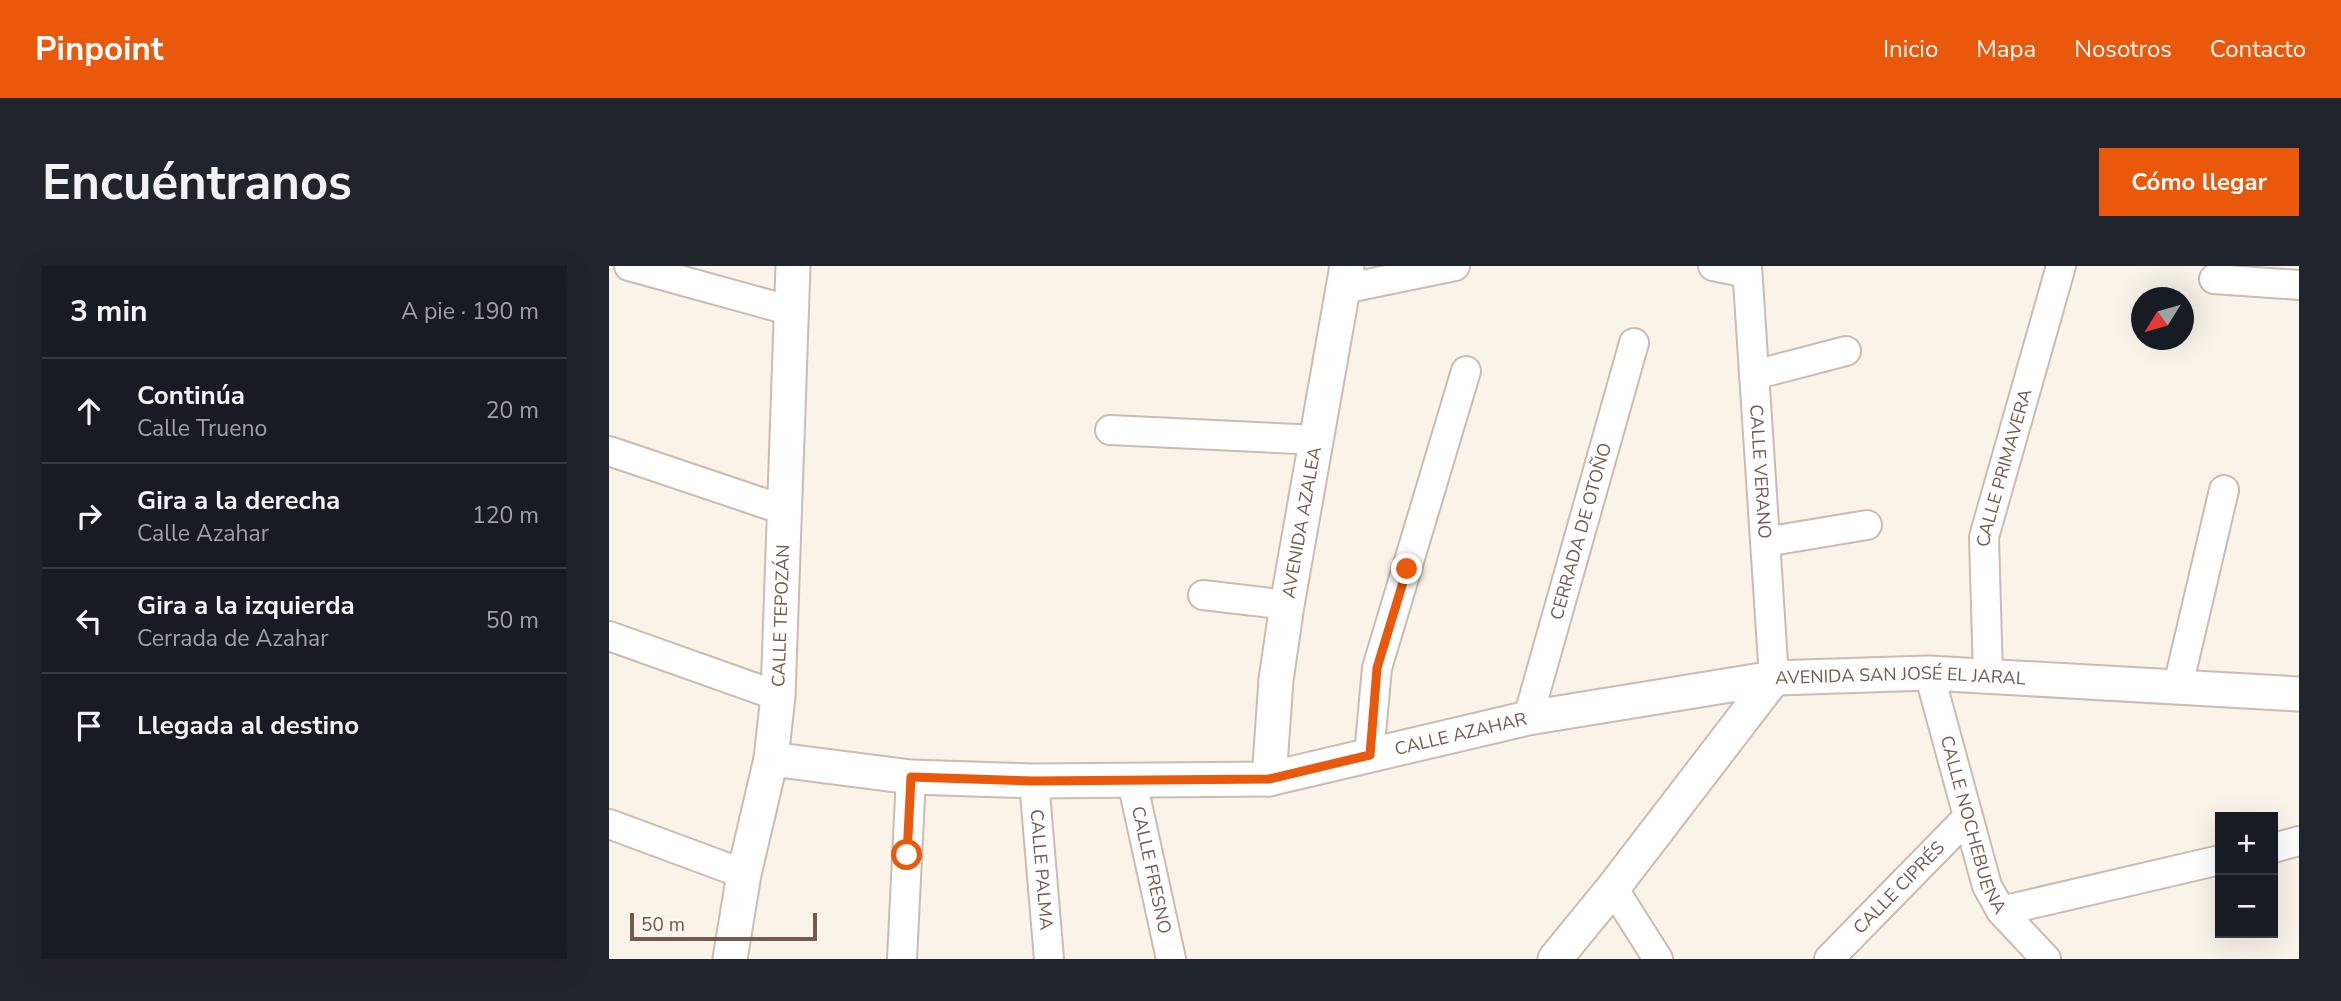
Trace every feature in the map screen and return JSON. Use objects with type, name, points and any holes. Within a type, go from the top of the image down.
[{"type":"street","points":[[629,266],[792,311]]},
{"type":"street","name":"CALLE TEPOZÁN","points":[[730,959],[744,874],[771,759],[778,696],[793,266]]},
{"type":"street","points":[[1342,272],[1455,266]]},
{"type":"street","points":[[1713,266],[1747,269]]},
{"type":"street","name":"CALLE PRIMAVERA","points":[[1988,677],[1984,537],[2061,266]]},
{"type":"street","name":"CALLE VERANO","points":[[1747,269],[1774,678]]},
{"type":"street","name":"AVENIDA AZALEA","points":[[1269,779],[1276,680],[1318,440],[1342,272]]},
{"type":"street","points":[[2214,279],[2299,285]]},
{"type":"street","name":"CERRADA DE OTOÑO","points":[[1528,718],[1634,343]]},
{"type":"street","points":[[1754,375],[1846,351]]},
{"type":"street","points":[[1370,755],[1377,668],[1466,371]]},
{"type":"street","points":[[1110,430],[1318,440]]},
{"type":"street","points":[[609,451],[785,510]]},
{"type":"street","points":[[2178,686],[2224,490]]},
{"type":"street","points":[[1765,542],[1867,525]]},
{"type":"street","points":[[1203,595],[1287,605]]},
{"type":"street","points":[[609,636],[778,696]]},
{"type":"street","name":"AVENIDA SAN JOSÉ EL JARAL","points":[[1555,959],[1613,888],[1774,678],[1929,673],[2299,694]]},
{"type":"street","name":"CALLE NOCHEBUENA","points":[[1929,673],[1987,886],[2001,911],[2046,959]]},
{"type":"street","name":"CALLE AZAHAR","points":[[771,759],[911,777],[1034,781],[1269,779],[1528,718],[1774,678]]},
{"type":"street","points":[[902,959],[911,777]]},
{"type":"street","name":"CALLE PALMA","points":[[1034,781],[1048,959]]},
{"type":"street","name":"CALLE FRESNO","points":[[1132,781],[1171,959]]},
{"type":"street","name":"CALLE CIPRÉS","points":[[1829,959],[1968,818]]},
{"type":"street","points":[[609,824],[744,874]]},
{"type":"street","points":[[2278,847],[2299,841]]},
{"type":"street","points":[[2001,911],[2215,861]]},
{"type":"street","points":[[1613,888],[1658,959]]},
{"type":"route","points":[[907,855],[911,777],[1034,781],[1269,779],[1370,755],[1377,668],[1407,569]]}]
